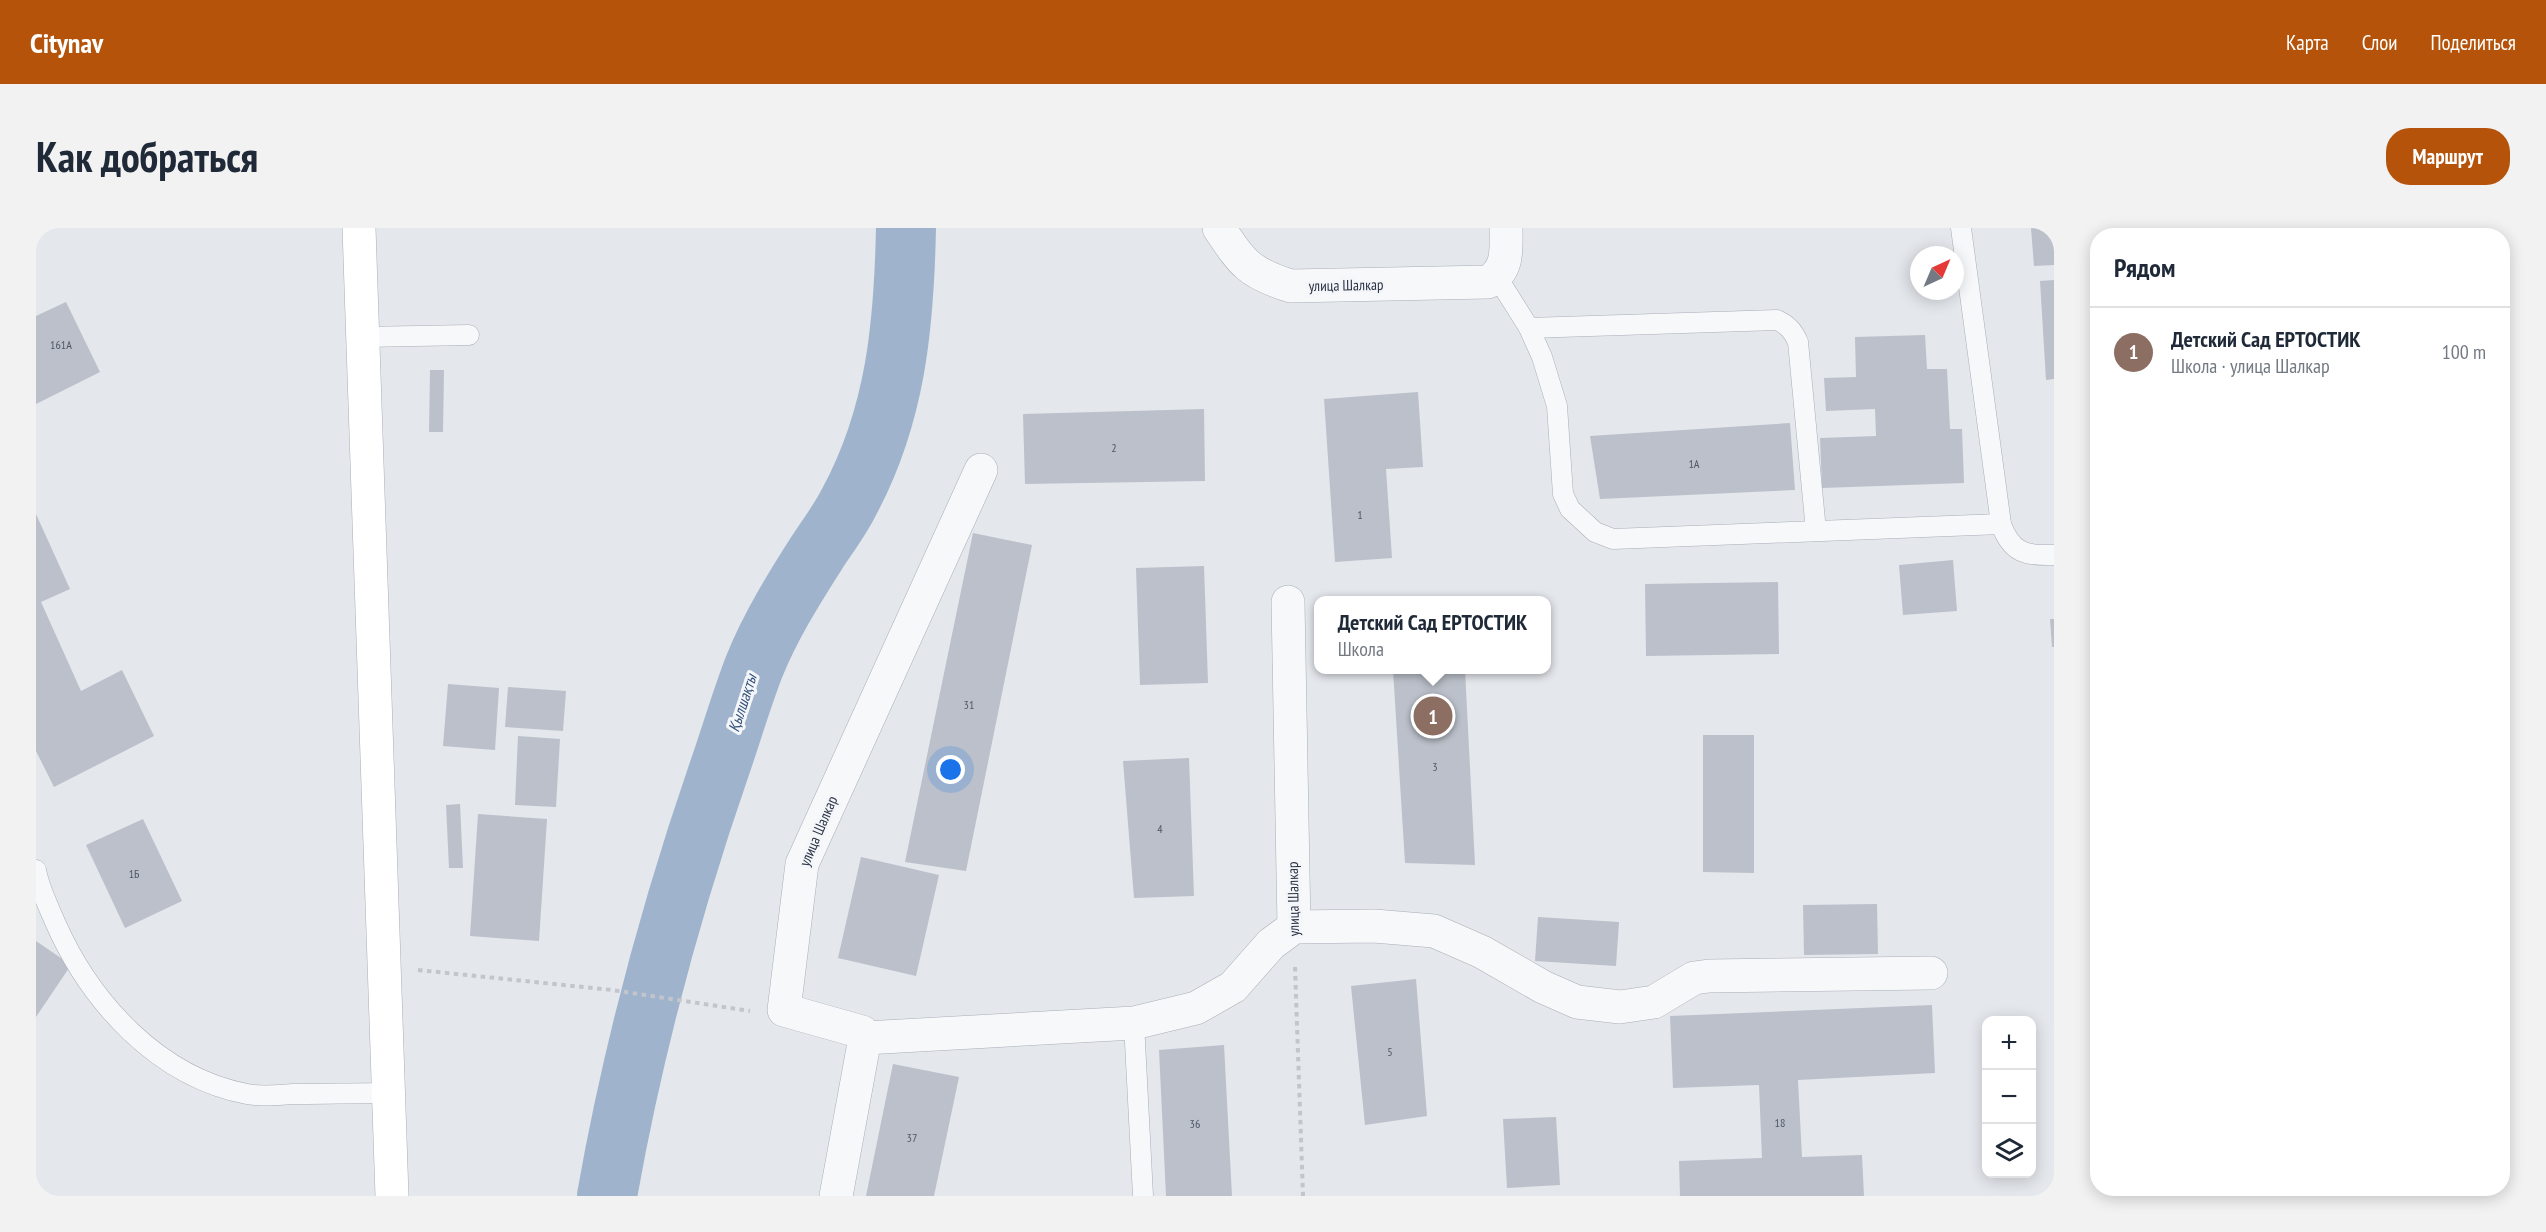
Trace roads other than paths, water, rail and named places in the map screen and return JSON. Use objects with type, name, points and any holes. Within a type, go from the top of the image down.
[{"type":"street","points":[[359,228],[392,1196]]},
{"type":"street","name":"улица Шалкар","points":[[1219,228],[1240,259],[1264,278],[1291,286],[1477,283],[1488,282],[1497,277]]},
{"type":"street","points":[[1497,277],[1505,265],[1506,228]]},
{"type":"street","name":"улица Шалкар","points":[[865,1038],[862,1032],[784,1010],[802,864],[981,470]]},
{"type":"street","name":"улица Шалкар","points":[[1288,602],[1294,927]]},
{"type":"street","points":[[836,1196],[865,1038],[1134,1023],[1196,1008],[1233,987],[1271,944],[1294,927],[1374,926],[1434,931],[1482,952],[1543,987],[1577,1002],[1620,1007],[1654,1002],[1694,978],[1709,976],[1931,973]]},
{"type":"lane","points":[[1962,228],[2001,524],[2005,536],[2021,551],[2034,556],[2054,555]]},
{"type":"lane","points":[[1497,277],[1530,328],[1542,357],[1557,406],[1563,494],[1570,509],[1595,532],[1613,539],[2001,524]]},
{"type":"lane","points":[[1530,328],[1777,320],[1784,324],[1795,334],[1798,342],[1816,531]]},
{"type":"lane","points":[[363,338],[469,335]]},
{"type":"lane","points":[[36,870],[48,907],[66,948],[90,986],[119,1020],[177,1069],[226,1090],[250,1095],[388,1093]]},
{"type":"lane","points":[[1134,1023],[1143,1196]]},
{"type":"waterway","name":"Қылшақты","points":[[607,1196],[629,1086],[655,978],[686,870],[750,679],[760,652],[782,609],[849,502],[865,469],[877,436],[887,403],[899,334],[906,228]]},
{"type":"place","name":"Детский Сад ЕРТОСТИК","points":[[1433,716]]}]
